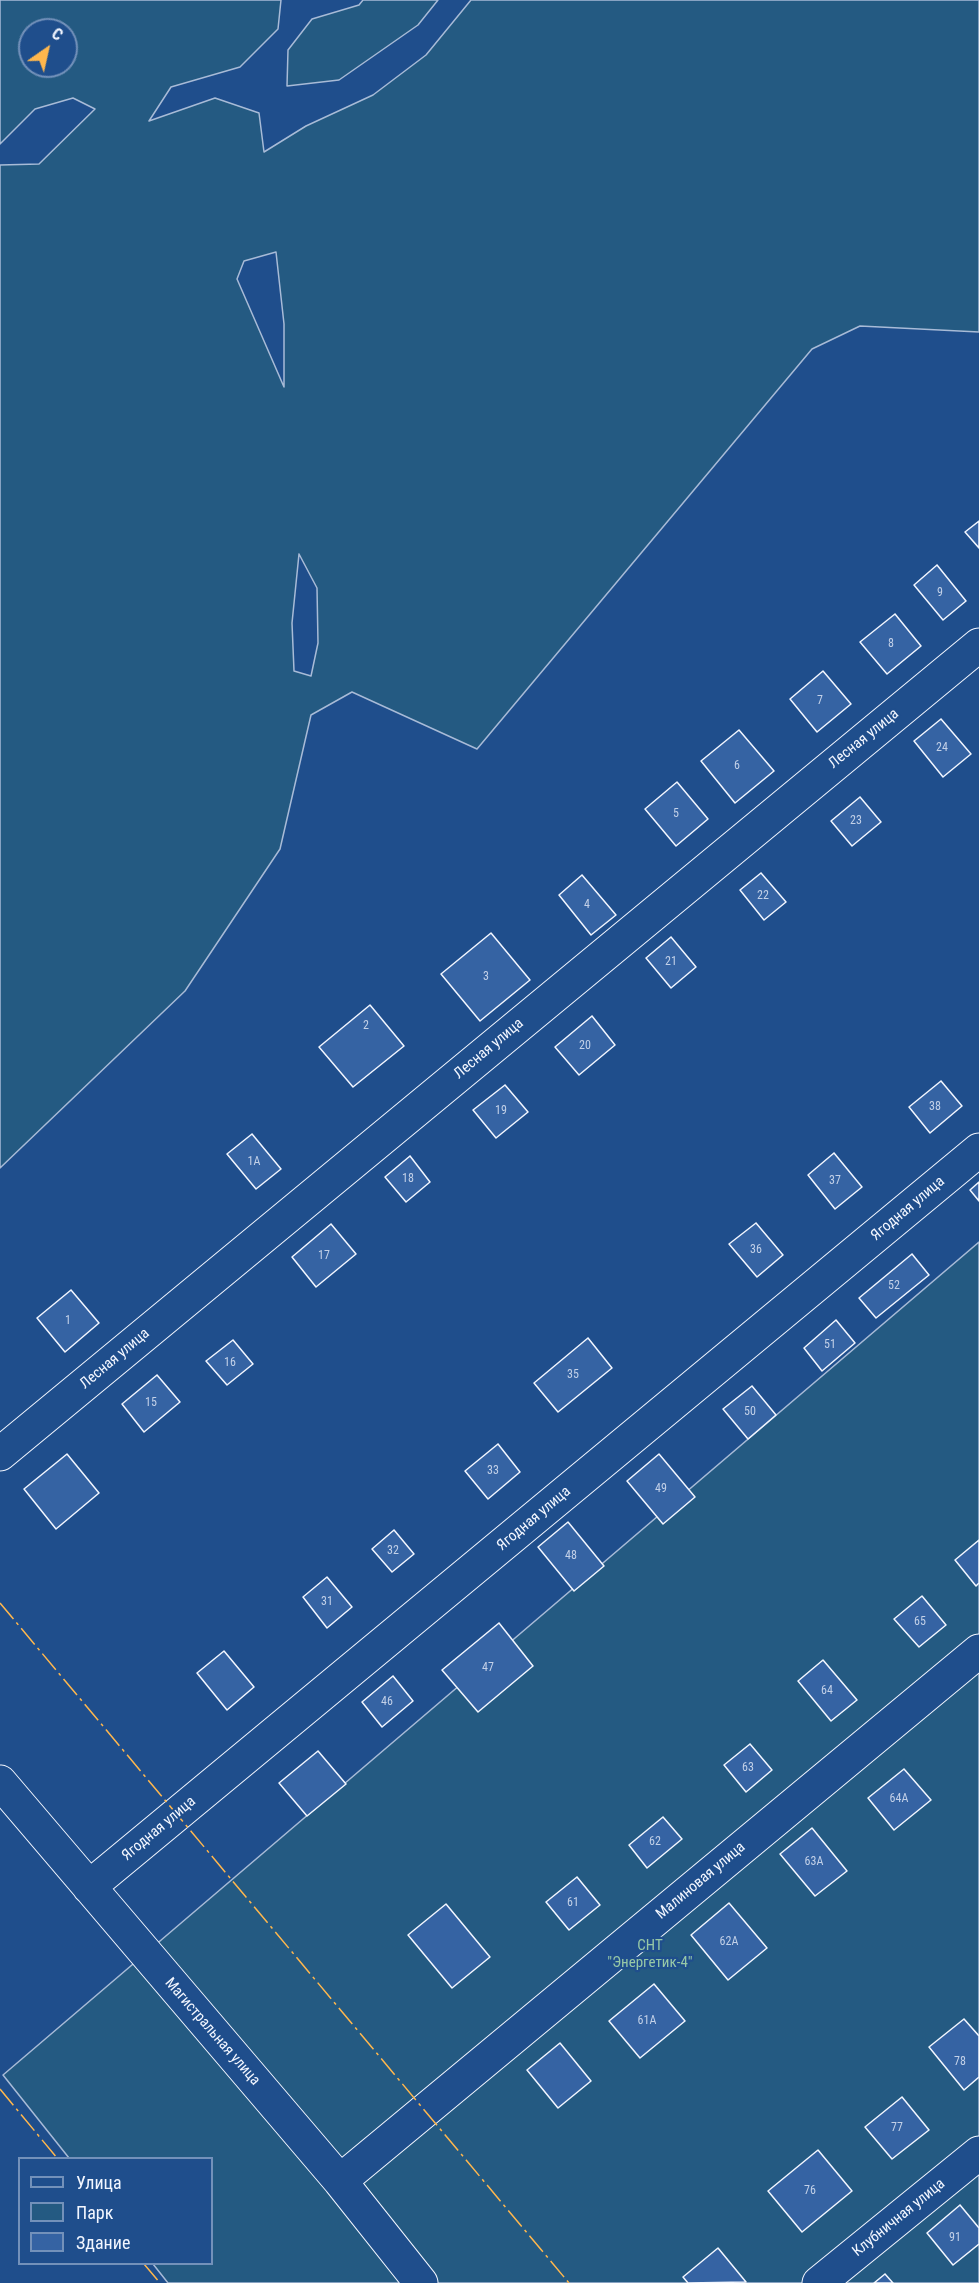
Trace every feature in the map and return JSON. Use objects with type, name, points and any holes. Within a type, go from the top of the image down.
[{"type":"street","name":"Лесная улица","points":[[0,1454],[979,645]]},
{"type":"street","name":"Ягодная улица","points":[[89,1887],[979,1150]]},
{"type":"street","name":"Малиновая улица","points":[[340,2181],[979,1651]]},
{"type":"street","name":"Магистральная улица","points":[[0,1782],[340,2181],[421,2283]]},
{"type":"street","name":"Клубничная улица","points":[[819,2283],[979,2153]]},
{"type":"green space","points":[[0,0],[281,0],[278,29],[240,67],[171,87],[149,121],[215,98],[259,113],[264,152],[306,126],[373,95],[426,55],[471,0],[979,0],[979,332],[860,326],[812,349],[477,749],[352,692],[311,715],[280,849],[185,991],[0,1168],[0,165],[39,164],[95,109],[73,98],[35,109],[0,144]],"holes":[[[276,252],[284,324],[284,387],[237,279],[244,261]],[[299,554],[317,588],[318,643],[311,676],[294,671],[292,623]]]},
{"type":"green space","points":[[363,0],[438,0],[418,25],[339,80],[287,86],[288,50],[312,19],[359,5]]},
{"type":"green space","name":"СНТ \"Энергетик-4\"","points":[[979,1242],[979,2283],[168,2283],[154,2265],[213,2265],[213,2157],[68,2157],[3,2075]]},
{"type":"building","points":[[979,521],[979,548],[965,532]]},
{"type":"building","points":[[937,565],[966,601],[943,620],[914,585]]},
{"type":"building","points":[[895,614],[921,646],[887,674],[860,642]]},
{"type":"building","points":[[823,671],[851,704],[817,732],[790,699]]},
{"type":"building","points":[[941,719],[971,754],[943,777],[914,741]]},
{"type":"building","points":[[739,730],[774,771],[735,803],[701,761]]},
{"type":"building","points":[[677,782],[708,819],[676,846],[645,809]]},
{"type":"building","points":[[860,797],[881,822],[852,846],[831,821]]},
{"type":"building","points":[[761,873],[786,902],[764,920],[740,890]]},
{"type":"building","points":[[582,875],[616,915],[591,935],[559,895]]},
{"type":"building","points":[[491,933],[530,980],[480,1021],[441,974]]},
{"type":"building","points":[[671,937],[696,967],[671,988],[646,958]]},
{"type":"building","points":[[370,1005],[404,1046],[353,1087],[319,1047]]},
{"type":"building","points":[[592,1016],[615,1045],[579,1075],[555,1047]]},
{"type":"building","points":[[941,1081],[962,1106],[930,1133],[909,1107]]},
{"type":"building","points":[[505,1085],[528,1112],[496,1138],[473,1110]]},
{"type":"building","points":[[252,1134],[281,1169],[256,1189],[227,1154]]},
{"type":"building","points":[[834,1153],[862,1187],[835,1209],[808,1175]]},
{"type":"building","points":[[410,1156],[430,1182],[406,1202],[385,1177]]},
{"type":"building","points":[[979,1182],[979,1201],[970,1190]]},
{"type":"building","points":[[756,1223],[783,1255],[757,1277],[729,1244]]},
{"type":"building","points":[[331,1224],[356,1254],[316,1287],[292,1257]]},
{"type":"building","points":[[912,1254],[929,1275],[876,1318],[859,1298]]},
{"type":"building","points":[[71,1290],[99,1323],[65,1352],[37,1318]]},
{"type":"building","points":[[836,1320],[855,1343],[822,1371],[804,1348]]},
{"type":"building","points":[[588,1338],[612,1368],[558,1412],[534,1383]]},
{"type":"building","points":[[233,1340],[253,1364],[227,1385],[206,1361]]},
{"type":"building","points":[[157,1375],[180,1402],[144,1432],[122,1404]]},
{"type":"building","points":[[752,1386],[776,1415],[748,1439],[723,1409]]},
{"type":"building","points":[[498,1444],[520,1472],[488,1499],[465,1471]]},
{"type":"building","points":[[67,1454],[99,1493],[56,1529],[24,1489]]},
{"type":"building","points":[[659,1454],[695,1497],[663,1524],[627,1481]]},
{"type":"building","points":[[568,1522],[604,1566],[574,1591],[538,1547]]},
{"type":"building","points":[[394,1530],[414,1554],[392,1572],[372,1549]]},
{"type":"building","points":[[979,1540],[979,1583],[976,1586],[955,1560]]},
{"type":"building","points":[[327,1577],[352,1607],[327,1628],[303,1597]]},
{"type":"building","points":[[922,1596],[946,1625],[919,1647],[894,1619]]},
{"type":"building","points":[[499,1623],[533,1666],[478,1712],[442,1670]]},
{"type":"building","points":[[224,1651],[254,1687],[227,1710],[197,1673]]},
{"type":"building","points":[[823,1660],[857,1700],[831,1721],[798,1681]]},
{"type":"building","points":[[393,1676],[413,1701],[382,1727],[362,1702]]},
{"type":"building","points":[[750,1744],[772,1770],[746,1792],[724,1765]]},
{"type":"building","points":[[318,1751],[346,1784],[307,1816],[279,1783]]},
{"type":"building","points":[[904,1769],[931,1800],[894,1830],[868,1798]]},
{"type":"building","points":[[663,1817],[682,1839],[647,1868],[629,1845]]},
{"type":"building","points":[[812,1828],[847,1871],[815,1896],[780,1854]]},
{"type":"building","points":[[577,1877],[600,1905],[569,1930],[546,1902]]},
{"type":"building","points":[[729,1903],[767,1948],[728,1980],[691,1935]]},
{"type":"building","points":[[446,1904],[490,1957],[452,1988],[408,1935]]},
{"type":"building","points":[[654,1984],[685,2021],[640,2058],[609,2021]]},
{"type":"building","points":[[964,2019],[979,2036],[979,2077],[964,2090],[929,2047]]},
{"type":"building","points":[[560,2043],[591,2081],[558,2108],[527,2070]]},
{"type":"building","points":[[902,2097],[929,2130],[892,2159],[865,2127]]},
{"type":"building","points":[[818,2150],[852,2191],[802,2232],[768,2191]]},
{"type":"building","points":[[960,2205],[979,2228],[979,2244],[953,2265],[927,2233]]},
{"type":"building","points":[[718,2248],[746,2282],[688,2283],[683,2277]]},
{"type":"building","points":[[885,2274],[893,2283],[874,2283]]},
{"type":"power","points":[[0,1603],[569,2283]]},
{"type":"power","points":[[0,2089],[56,2157]]},
{"type":"power","points":[[145,2265],[160,2283]]}]
